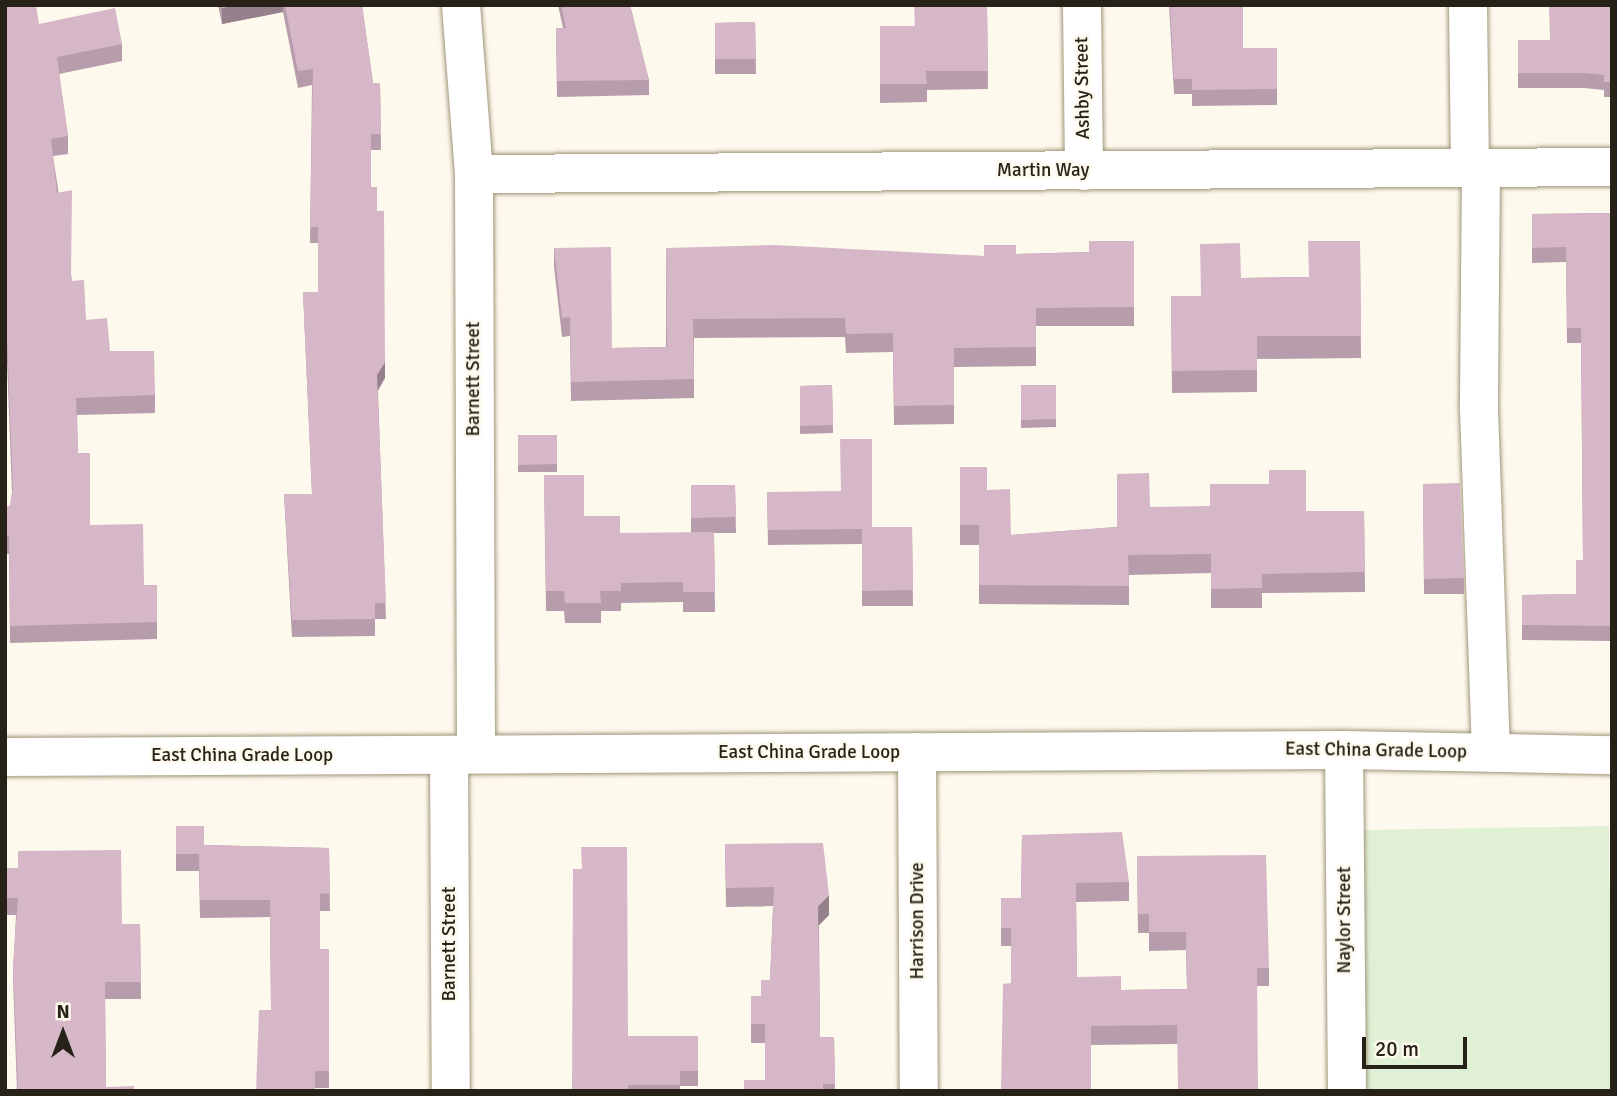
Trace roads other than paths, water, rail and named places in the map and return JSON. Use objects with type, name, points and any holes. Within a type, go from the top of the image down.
[{"type":"street","name":"Barnett Street","points":[[451,1091],[462,755],[474,174],[461,5]]},
{"type":"street","name":"Ashby Street","points":[[1083,5],[1084,171]]},
{"type":"street","points":[[1468,5],[1491,752]]},
{"type":"street","name":"Martin Way","points":[[474,174],[1612,167]]},
{"type":"street","name":"East China Grade Loop","points":[[5,757],[1344,750],[1612,755]]},
{"type":"street","name":"Naylor Street","points":[[1344,750],[1347,1091]]},
{"type":"street","name":"Harrison Drive","points":[[917,752],[919,1091]]}]
